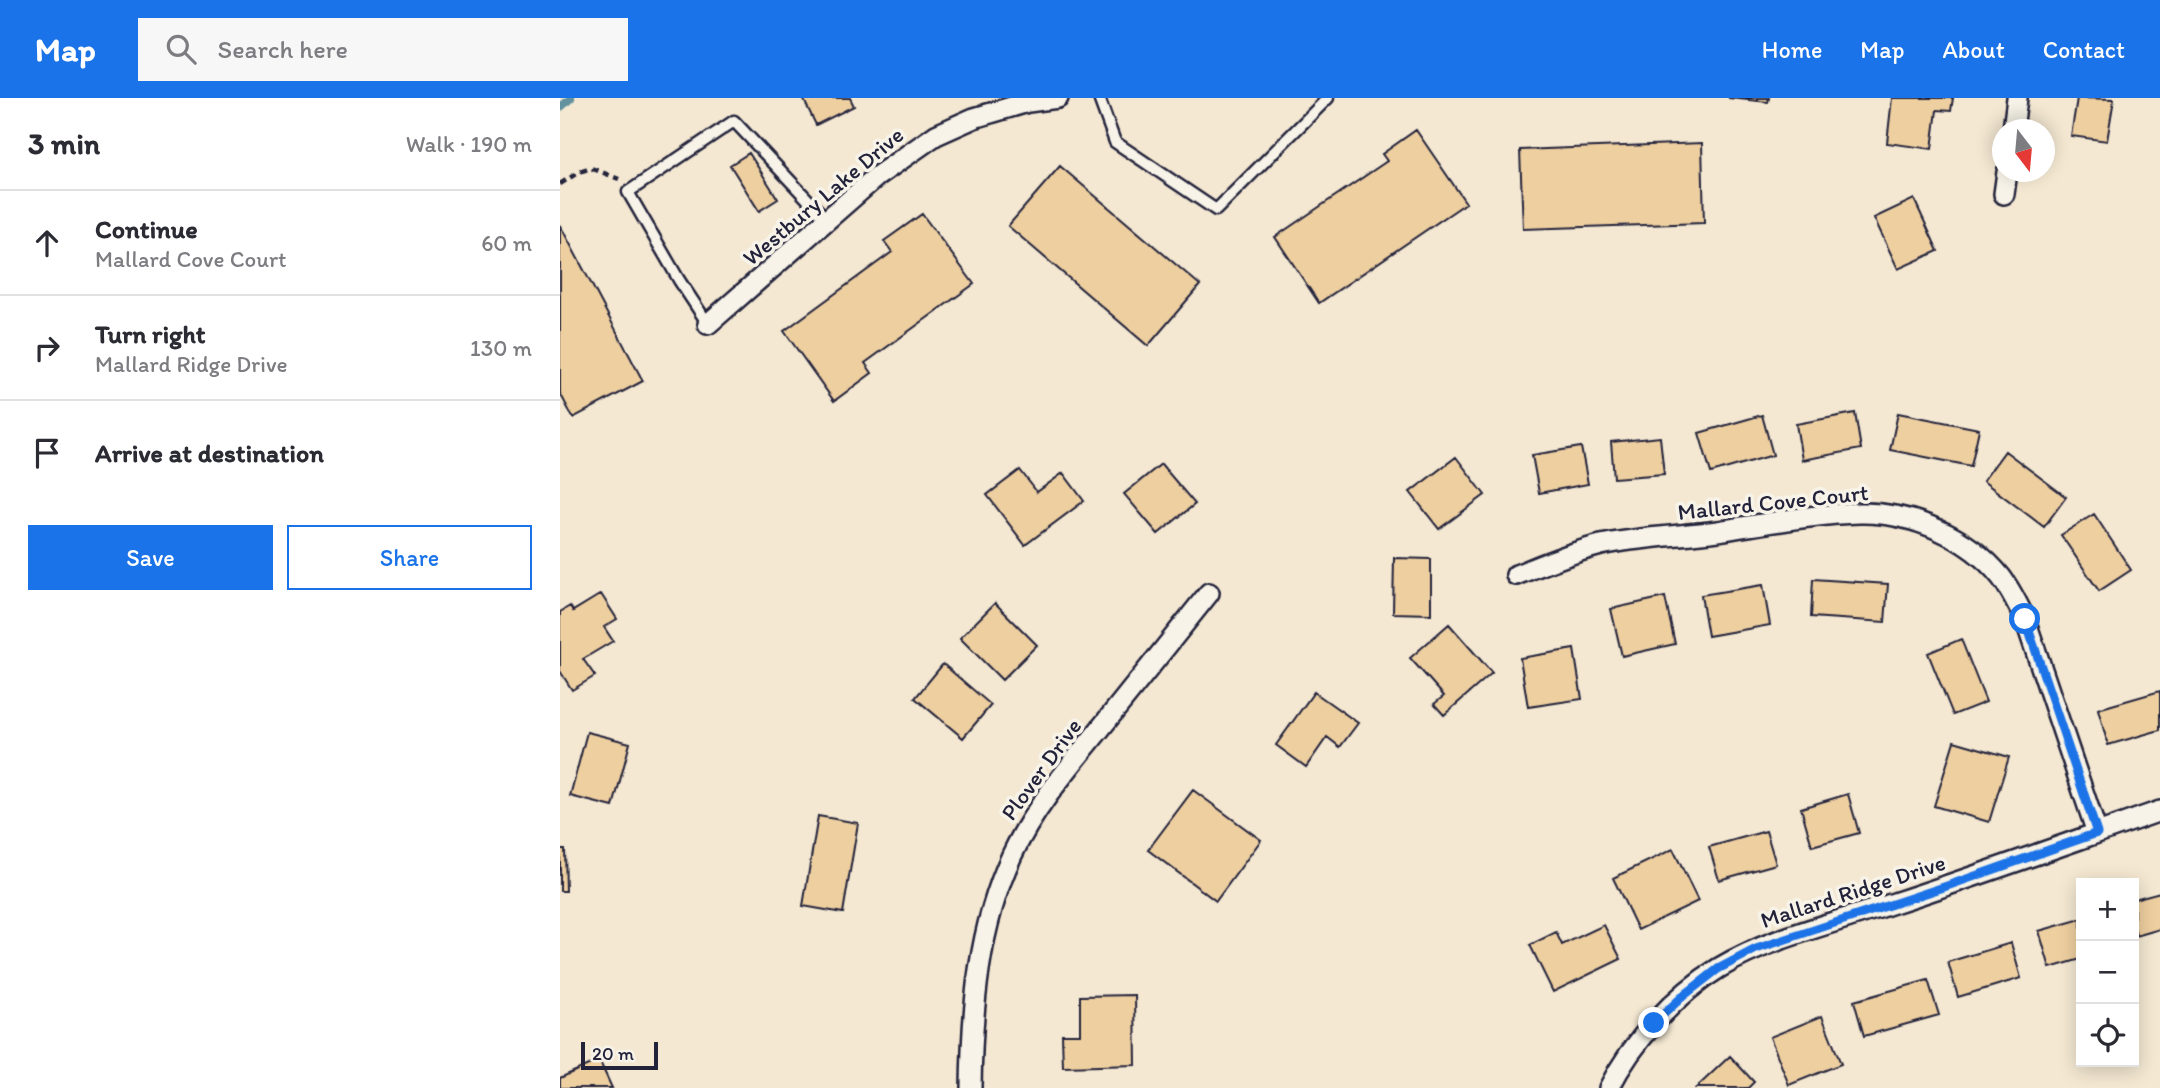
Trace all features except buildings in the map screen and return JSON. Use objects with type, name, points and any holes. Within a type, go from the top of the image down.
[{"type":"street","name":"Westbury Lake Drive","points":[[708,324],[876,177],[936,135],[985,115],[1028,102],[1058,98]]},
{"type":"street","points":[[2014,119],[2017,98]]},
{"type":"street","points":[[2004,194],[2006,182]]},
{"type":"street","name":"Mallard Cove Court","points":[[1516,575],[1562,556],[1603,545],[1803,519],[1861,513],[1896,517],[1933,528],[1975,552],[2010,589],[2025,619],[2097,833]]},
{"type":"street","name":"Plover Drive","points":[[971,1088],[972,1024],[979,965],[993,906],[1012,855],[1039,805],[1209,593]]},
{"type":"street","name":"Mallard Ridge Drive","points":[[1609,1088],[1654,1023],[1682,997],[1727,964],[1756,949],[2160,811]]},
{"type":"lane","points":[[1099,98],[1115,142],[1216,210],[1328,98]]},
{"type":"lane","points":[[708,324],[628,192],[734,121],[827,220]]},
{"type":"path","points":[[560,184],[591,168],[635,188]]},
{"type":"waterway","points":[[560,108],[571,98]]},
{"type":"route","points":[[1654,1023],[1718,969],[1756,949],[2097,833],[2025,619]]}]
